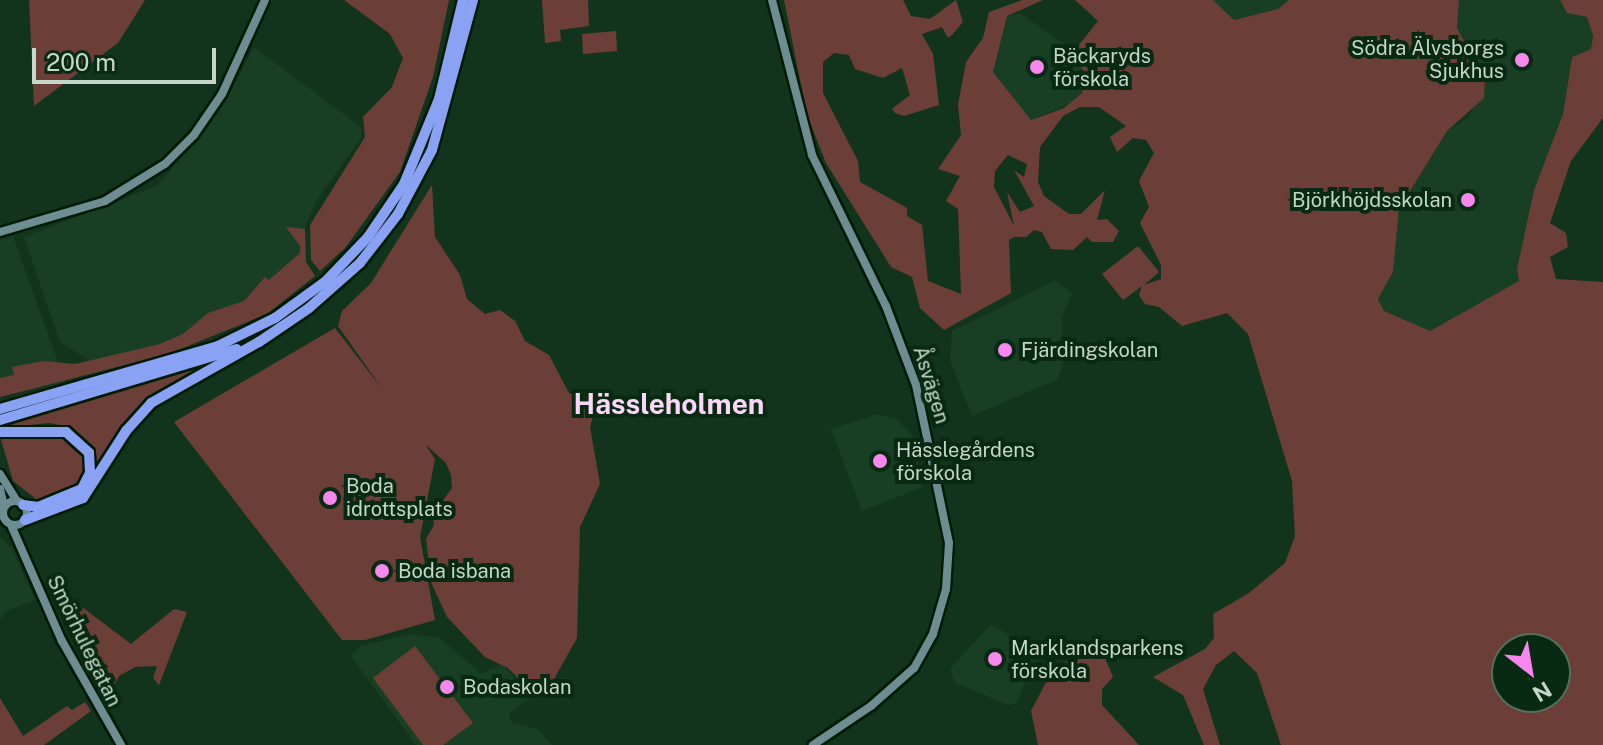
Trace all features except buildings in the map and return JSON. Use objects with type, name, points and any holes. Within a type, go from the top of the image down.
[{"type":"highway","points":[[0,408],[218,346],[275,318],[326,281],[368,237],[404,184],[439,99],[463,0]]},
{"type":"highway","points":[[24,521],[83,498],[126,431],[151,403],[281,326],[360,263],[405,202],[443,122],[473,0]]},
{"type":"highway","points":[[0,420],[183,369],[281,326]]},
{"type":"highway","points":[[0,432],[66,432],[89,453],[90,473],[82,489],[38,507],[20,503]]},
{"type":"street","points":[[0,232],[105,201],[165,164],[194,135],[222,94],[265,0]]},
{"type":"street","name":"Åsvägen","points":[[772,0],[812,155],[886,306],[916,385],[949,543],[949,575],[937,623],[914,668],[871,706],[813,745]]},
{"type":"street","points":[[0,474],[20,503],[4,506]]},
{"type":"street","name":"Smörhulegatan","points":[[0,489],[3,518],[11,525],[71,660],[121,745]]},
{"type":"street","name":"Smörhulegatan","points":[[20,503],[24,521],[22,550]]},
{"type":"street","points":[[11,525],[24,521]]},
{"type":"shaded area","points":[[29,0],[145,0],[118,43],[34,106]]},
{"type":"shaded area","points":[[344,0],[449,0],[433,77],[400,172],[345,248],[320,271],[311,260],[310,225],[365,137],[363,117],[392,87],[403,58],[390,34]]},
{"type":"shaded area","points":[[542,0],[588,0],[589,26],[560,30],[561,41],[545,43]]},
{"type":"shaded area","points":[[784,0],[903,0],[911,16],[930,19],[956,0],[963,22],[952,35],[948,38],[942,27],[922,34],[933,54],[939,105],[904,116],[895,113],[892,109],[910,95],[902,68],[883,78],[855,69],[849,55],[834,53],[823,62],[823,93],[858,161],[860,182],[907,208],[907,216],[922,225],[928,281],[961,294],[958,209],[946,201],[960,176],[938,169],[961,135],[958,105],[966,62],[983,38],[989,12],[1022,0],[1043,0],[1007,16],[993,72],[1031,120],[1064,108],[1082,93],[1085,77],[1074,51],[1098,21],[1075,0],[1213,0],[1234,20],[1278,9],[1289,0],[1459,0],[1457,28],[1485,80],[1484,98],[1447,131],[1399,209],[1393,272],[1378,299],[1384,311],[1430,331],[1519,281],[1517,269],[1534,190],[1563,114],[1572,57],[1591,49],[1593,36],[1587,17],[1567,13],[1560,0],[1603,0],[1603,118],[1571,161],[1550,223],[1566,233],[1568,247],[1550,257],[1556,279],[1603,282],[1603,745],[1281,745],[1257,673],[1234,651],[1216,665],[1203,689],[1220,745],[1204,745],[1183,695],[1153,677],[1205,649],[1214,638],[1213,614],[1249,593],[1285,563],[1295,536],[1292,481],[1248,334],[1227,313],[1182,326],[1159,307],[1145,304],[1139,295],[1142,286],[1123,300],[1102,274],[1138,246],[1159,272],[1144,285],[1161,279],[1161,265],[1140,223],[1149,207],[1139,181],[1154,153],[1146,140],[1133,138],[1117,152],[1110,137],[1126,126],[1099,107],[1080,107],[1063,116],[1040,147],[1038,182],[1044,196],[1069,214],[1081,214],[1105,190],[1097,220],[1107,219],[1119,231],[1113,242],[1092,242],[1087,237],[1073,250],[1051,249],[1042,232],[1034,230],[1026,237],[1014,237],[1009,240],[1011,293],[944,330],[920,308],[912,277],[891,267],[826,163],[807,115]],"holes":[[[1008,155],[1027,164],[1024,177],[1014,170],[1034,206],[1020,212],[1007,192],[1014,226],[994,187],[995,171]]]},
{"type":"shaded area","points":[[1213,0],[1289,0],[1278,9],[1234,20]]},
{"type":"shaded area","name":"Björkhöjdsskolan","points":[[1459,0],[1560,0],[1567,13],[1587,17],[1593,36],[1591,49],[1572,57],[1563,114],[1534,190],[1517,269],[1520,281],[1430,331],[1384,311],[1378,299],[1393,272],[1399,209],[1447,131],[1469,117],[1485,80],[1457,28]]},
{"type":"shaded area","name":"Bäckaryds förskola","points":[[1020,13],[1074,51],[1085,77],[1082,93],[1070,103],[1031,120],[993,72],[1007,16]]},
{"type":"shaded area","points":[[616,31],[617,51],[583,54],[582,34]]},
{"type":"shaded area","points":[[254,47],[361,127],[362,137],[316,201],[305,227],[302,260],[270,290],[173,345],[92,362],[60,342],[24,237],[157,186],[221,109]]},
{"type":"shaded area","points":[[432,185],[435,237],[460,275],[467,299],[485,314],[500,310],[515,321],[525,341],[549,355],[569,393],[596,405],[590,427],[600,484],[580,527],[577,638],[550,686],[526,686],[508,668],[485,657],[447,617],[431,582],[426,539],[434,525],[433,514],[452,488],[451,475],[446,463],[425,444],[435,459],[420,537],[435,620],[365,640],[342,640],[174,422],[335,328],[383,390],[338,326],[342,311],[371,283]]},
{"type":"shaded area","points":[[286,227],[305,229],[306,262],[315,276],[267,314],[168,354],[0,397],[0,378],[14,375],[12,367],[43,361],[75,364],[160,344],[183,334],[208,313],[244,301],[265,277],[269,280],[300,253],[300,246]]},
{"type":"shaded area","points":[[13,236],[65,382],[0,397],[0,240]]},
{"type":"shaded area","name":"Fjärdingskolan","points":[[1055,280],[1072,293],[1062,317],[1063,365],[1058,379],[972,416],[950,360],[952,331]]},
{"type":"shaded area","points":[[207,366],[147,402],[111,444],[94,476],[94,449],[72,427],[49,423],[0,428]]},
{"type":"shaded area","name":"Hässlegårdens förskola","points":[[878,414],[896,419],[912,435],[923,487],[862,511],[831,429]]},
{"type":"shaded area","points":[[58,433],[78,444],[86,458],[84,478],[77,488],[41,503],[13,481],[0,436]]},
{"type":"shaded area","points":[[0,537],[12,548],[35,600],[6,611],[0,620]]},
{"type":"shaded area","points":[[70,598],[131,644],[174,609],[187,612],[159,685],[153,678],[157,666],[135,667],[119,676],[105,702],[57,605]]},
{"type":"shaded area","name":"Marklandsparkens förskola","points":[[991,624],[1037,652],[1017,703],[1009,705],[955,683],[950,669]]},
{"type":"shaded area","name":"Bodaskolan","points":[[410,634],[440,638],[481,674],[503,664],[529,698],[509,714],[511,722],[537,729],[552,745],[416,745],[351,656],[360,646]]},
{"type":"shaded area","points":[[415,646],[473,723],[443,745],[423,745],[373,678]]},
{"type":"shaded area","points":[[1103,653],[1113,677],[1102,689],[1102,705],[1139,745],[1038,745],[1031,711],[1055,665]]},
{"type":"shaded area","points":[[0,698],[23,736],[67,706],[72,710],[85,702],[91,711],[44,745],[0,745]]},
{"type":"place","name":"Södra Älvsborgs Sjukhus","points":[[1522,60]]},
{"type":"place","name":"Bäckaryds förskola","points":[[1037,67]]},
{"type":"place","name":"Björkhöjdsskolan","points":[[1468,200]]},
{"type":"place","name":"Fjärdingskolan","points":[[1005,350]]},
{"type":"place","name":"Hässlegårdens förskola","points":[[880,461]]},
{"type":"place","name":"Boda idrottsplats","points":[[330,498]]},
{"type":"place","name":"Boda isbana","points":[[382,571]]},
{"type":"place","name":"Marklandsparkens förskola","points":[[995,659]]},
{"type":"place","name":"Bodaskolan","points":[[447,687]]},
{"type":"district","name":"Hässleholmen","points":[[669,404]]}]
